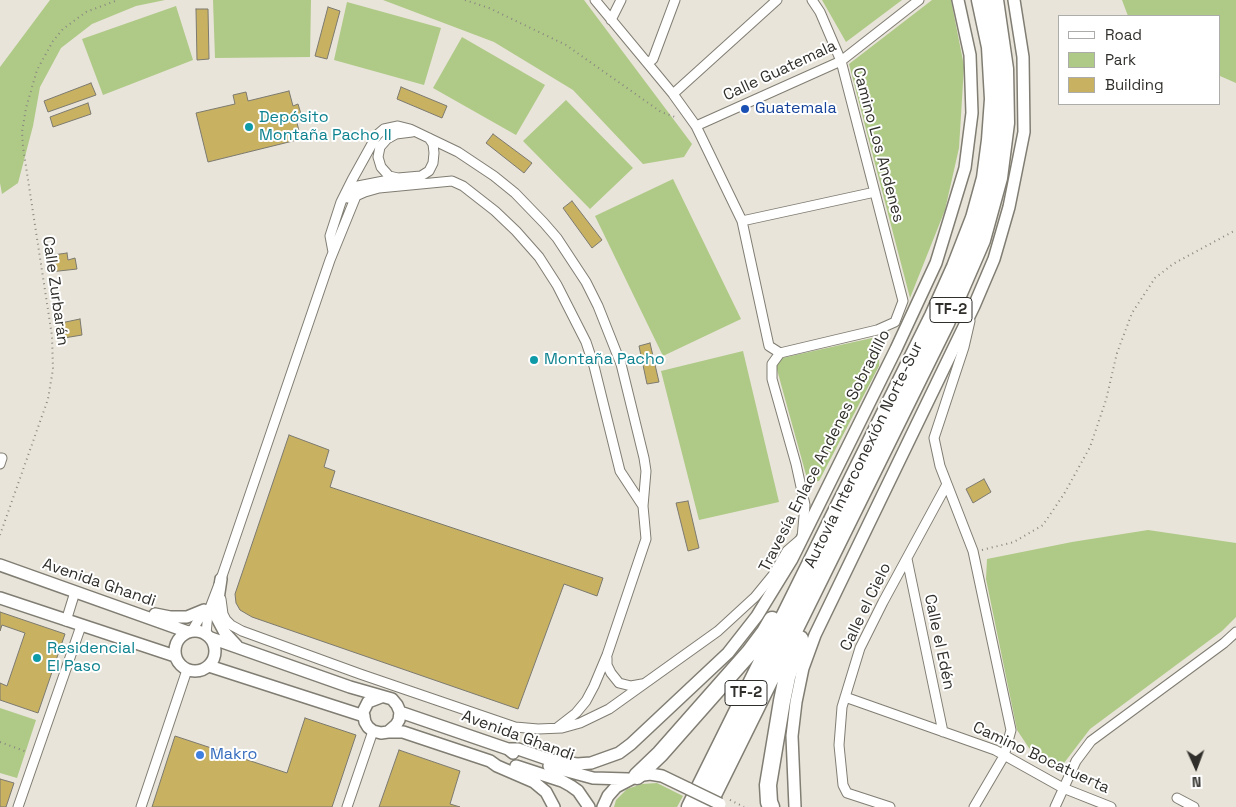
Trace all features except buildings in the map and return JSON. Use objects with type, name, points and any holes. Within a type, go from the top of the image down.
[{"type":"highway","name":"Autovía Interconexión Norte-Sur","points":[[690,807],[933,316],[974,218],[985,178],[993,99],[990,47],[980,0]]},
{"type":"highway","name":"Autovía Interconexión Norte-Sur","points":[[719,804],[811,597],[946,323],[982,240],[999,178],[1006,123],[1005,69],[995,0]]},
{"type":"highway","points":[[632,777],[660,754],[750,652],[765,632],[785,595],[803,578]]},
{"type":"highway","points":[[771,807],[768,785],[784,693],[796,649],[809,620],[811,597]]},
{"type":"street","points":[[221,580],[223,614],[231,625],[242,631],[515,727],[527,729],[556,728],[580,723],[596,717],[647,683],[718,631],[765,585],[787,551],[802,538],[805,505],[796,464],[772,379],[772,364],[780,352],[769,346],[742,221],[695,124],[648,63],[595,0]]},
{"type":"street","points":[[610,20],[621,0]]},
{"type":"street","points":[[648,63],[653,59],[675,0]]},
{"type":"street","points":[[673,94],[777,0]]},
{"type":"street","name":"Camino Los Andenes","points":[[780,352],[876,330],[895,322],[903,301],[841,62],[820,12],[812,0]]},
{"type":"street","name":"Calle Guatemala","points":[[695,124],[841,62],[919,0]]},
{"type":"street","name":"Travesía Enlace Andenes Sobradillo","points":[[508,749],[518,749],[550,760],[577,764],[591,763],[619,753],[728,653],[757,616],[792,559],[896,349],[936,263],[965,168],[972,113],[970,55],[958,0]]},
{"type":"street","points":[[795,807],[792,736],[796,702],[812,643],[974,306],[994,259],[1009,207],[1024,132],[1023,57],[1014,0]]},
{"type":"street","points":[[333,252],[330,236],[341,202],[377,135],[384,129],[398,126],[418,132],[458,152],[494,176],[514,193],[557,238],[586,282],[609,331],[621,364],[646,471],[643,506],[646,539],[608,655],[586,701],[576,713],[556,728]]},
{"type":"street","points":[[398,178],[389,176],[381,167],[378,156],[380,147],[387,139],[396,134],[418,132]]},
{"type":"street","points":[[338,239],[342,213],[350,195],[358,186],[398,178],[421,176],[429,171],[433,163],[434,153],[433,144],[428,138]]},
{"type":"street","points":[[221,580],[190,631],[178,639],[176,644],[175,656],[187,670],[199,671],[210,666],[215,655],[214,644],[209,636],[208,613],[221,580],[333,252],[356,196],[379,188],[452,181],[462,186],[495,211],[539,257],[557,284],[586,342],[594,366],[620,471],[643,506]]},
{"type":"street","points":[[742,221],[876,192]]},
{"type":"street","points":[[974,306],[964,347],[934,438],[946,486],[973,551],[1011,730],[1004,756],[974,807]]},
{"type":"street","points":[[0,458],[2,458],[0,464]]},
{"type":"street","name":"Calle el Cielo","points":[[890,807],[847,793],[842,785],[839,745],[845,698],[860,648],[882,602],[946,486]]},
{"type":"street","name":"Calle el Edén","points":[[907,558],[943,732]]},
{"type":"street","name":"Avenida Ghandi","points":[[0,565],[190,631]]},
{"type":"street","points":[[221,580],[217,618],[226,633],[240,649]]},
{"type":"street","points":[[66,621],[75,592]]},
{"type":"street","points":[[0,598],[175,656]]},
{"type":"street","points":[[128,610],[145,611],[170,617],[192,616],[204,610]]},
{"type":"street","points":[[18,807],[80,626]]},
{"type":"street","points":[[190,631],[392,699],[400,712],[396,726],[388,732]]},
{"type":"street","points":[[1055,807],[1076,761],[1091,741],[1224,643],[1236,632]]},
{"type":"street","points":[[608,655],[607,665],[620,683],[631,686],[647,683]]},
{"type":"street","points":[[210,666],[364,716]]},
{"type":"street","points":[[141,807],[187,670]]},
{"type":"street","points":[[381,696],[368,702],[364,712],[365,722],[373,731],[381,733],[403,732],[490,761],[534,782],[546,792],[554,807]]},
{"type":"street","name":"Camino Bocatuerta","points":[[845,698],[995,750],[1063,788],[1111,807]]},
{"type":"street","name":"Avenida Ghandi","points":[[400,712],[508,749],[516,755],[577,775],[593,778],[632,777],[650,774],[662,776],[719,804]]},
{"type":"street","points":[[346,807],[373,731]]},
{"type":"street","name":"Avenida Ghandi","points":[[490,761],[499,761],[562,781],[578,792],[589,807]]},
{"type":"street","points":[[603,807],[608,796],[616,787],[632,777]]},
{"type":"street","points":[[1177,798],[1194,807]]},
{"type":"path","name":"Calle Zurbarán","points":[[0,535],[48,399],[51,383],[52,336],[22,132],[26,108],[37,70],[53,41],[63,29],[86,12],[118,0]]},
{"type":"path","points":[[465,0],[489,8],[566,45],[661,112],[695,124]]},
{"type":"path","points":[[973,551],[989,550],[1014,542],[1043,525],[1064,494],[1090,447],[1106,400],[1117,353],[1132,313],[1155,278],[1173,264],[1236,230]]},
{"type":"path","points":[[0,742],[36,755]]},
{"type":"path","points":[[719,804],[744,807]]},
{"type":"green space","points":[[50,0],[165,0],[136,6],[92,24],[61,48],[40,87],[33,126],[18,183],[2,194],[0,183],[0,67]]},
{"type":"green space","points":[[213,0],[311,0],[310,57],[215,58]]},
{"type":"green space","points":[[383,0],[584,0],[692,144],[684,157],[643,164],[573,90],[494,42]]},
{"type":"green space","points":[[822,0],[902,0],[846,42]]},
{"type":"green space","points":[[932,0],[951,0],[964,66],[959,148],[945,210],[910,298],[849,64]]},
{"type":"green space","points":[[1122,0],[1236,0],[1236,83],[1221,76],[1221,15],[1128,15]]},
{"type":"green space","points":[[347,2],[441,28],[424,85],[334,60]]},
{"type":"green space","points":[[176,6],[193,60],[103,95],[82,39]]},
{"type":"green space","points":[[462,37],[545,85],[516,135],[433,88]]},
{"type":"green space","points":[[566,100],[633,168],[590,209],[523,141]]},
{"type":"green space","points":[[673,179],[741,319],[663,356],[595,216]]},
{"type":"green space","points":[[872,338],[880,342],[879,366],[819,481],[808,482],[776,366],[782,358]]},
{"type":"green space","points":[[743,351],[779,502],[699,520],[661,371]]},
{"type":"green space","points":[[1148,530],[1236,543],[1236,617],[1222,631],[1090,729],[1064,763],[1048,764],[1029,748],[1017,730],[986,579],[987,559],[1072,542]]},
{"type":"green space","points":[[0,708],[36,720],[17,778],[0,773]]},
{"type":"green space","points":[[657,783],[683,796],[677,807],[614,807],[616,800],[627,789],[642,784]]},
{"type":"place","name":"Guatemala","points":[[745,109]]},
{"type":"place","name":"Depósito Montaña Pacho II","points":[[249,127]]},
{"type":"place","name":"Montaña Pacho","points":[[534,360]]},
{"type":"place","name":"Residencial El Paso","points":[[37,658]]},
{"type":"place","name":"Makro","points":[[200,755]]}]
